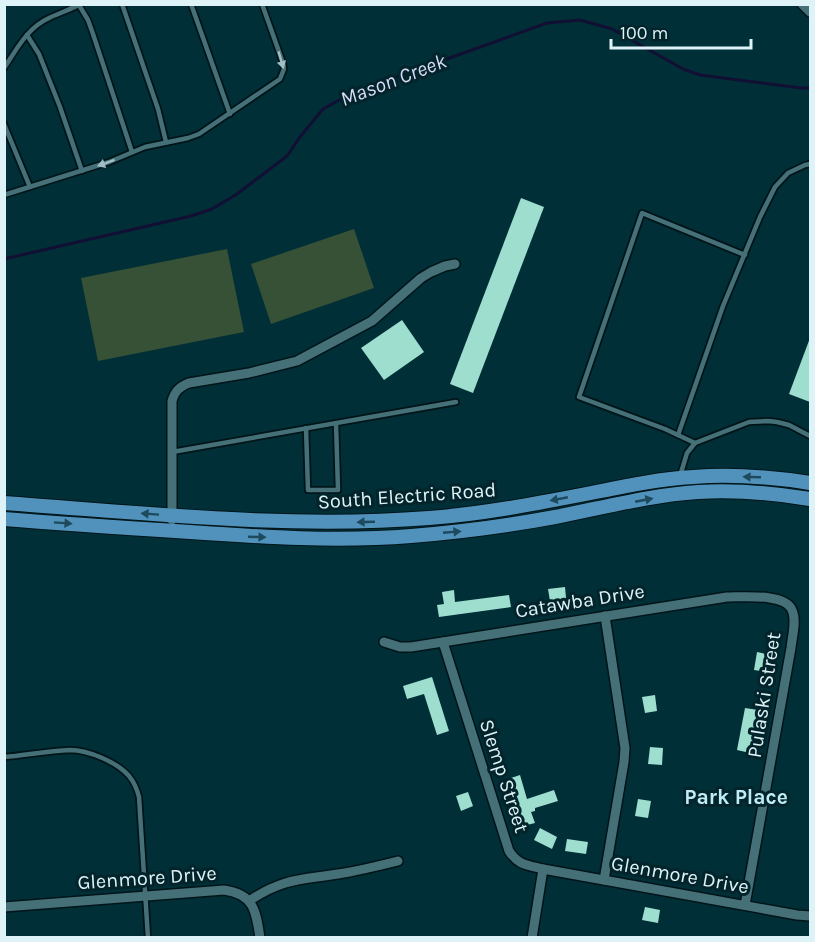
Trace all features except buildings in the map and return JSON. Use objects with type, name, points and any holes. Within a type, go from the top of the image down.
[{"type":"main road","name":"South Electric Road","points":[[4,503],[262,521],[370,522],[462,515],[526,506],[679,478],[764,477],[810,483]]},
{"type":"main road","name":"South Electric Road","points":[[4,519],[306,539],[409,536],[490,528],[679,494],[729,492],[810,499]]},
{"type":"street","points":[[802,4],[810,12]]},
{"type":"street","points":[[171,531],[173,515],[172,402],[175,392],[180,387],[189,383],[249,373],[297,361],[372,321],[421,278],[445,266],[455,264]]},
{"type":"street","name":"Catawba Drive","points":[[384,642],[411,647],[727,597],[747,596],[783,601]]},
{"type":"street","name":"Pulaski Street","points":[[745,905],[791,648],[794,616],[791,608],[783,601]]},
{"type":"street","points":[[604,880],[625,748],[605,616]]},
{"type":"street","name":"Slemp Street","points":[[443,642],[509,851],[523,865],[543,869]]},
{"type":"street","points":[[260,938],[255,908],[249,901],[263,892],[289,881],[338,874],[398,861]]},
{"type":"street","points":[[532,938],[543,869]]},
{"type":"street","name":"Glenmore Drive","points":[[543,869],[810,916]]},
{"type":"street","name":"Glenmore Drive","points":[[4,907],[224,890],[233,891],[249,901]]},
{"type":"lane","points":[[122,4],[158,109],[166,142]]},
{"type":"lane","points":[[191,4],[230,114]]},
{"type":"lane","points":[[4,195],[109,162],[132,152],[199,134],[280,79],[283,63],[262,4]]},
{"type":"lane","points":[[4,68],[27,35],[37,25],[79,5],[88,20],[132,152]]},
{"type":"lane","points":[[27,35],[39,54],[82,171]]},
{"type":"lane","points":[[4,124],[30,187]]},
{"type":"lane","points":[[678,435],[723,306],[760,217],[775,187],[788,174],[810,164]]},
{"type":"lane","points":[[695,443],[579,397],[642,213],[745,255]]},
{"type":"lane","points":[[172,452],[456,402]]},
{"type":"lane","points":[[679,494],[679,478],[687,453],[695,443],[757,421],[789,425],[810,436]]},
{"type":"lane","points":[[306,428],[308,490],[338,490],[336,423]]},
{"type":"lane","points":[[4,757],[71,750],[97,756],[127,773],[140,797],[148,938]]},
{"type":"green space","points":[[354,229],[374,288],[271,324],[251,264]]},
{"type":"green space","points":[[227,249],[244,332],[98,361],[81,278]]},
{"type":"waterway","name":"Mason Creek","points":[[4,259],[191,216],[212,209],[237,194],[287,156],[323,109],[352,93],[547,23],[580,20],[612,29],[683,69],[700,75],[810,88]]},
{"type":"district","name":"Park Place","points":[[736,797]]}]
